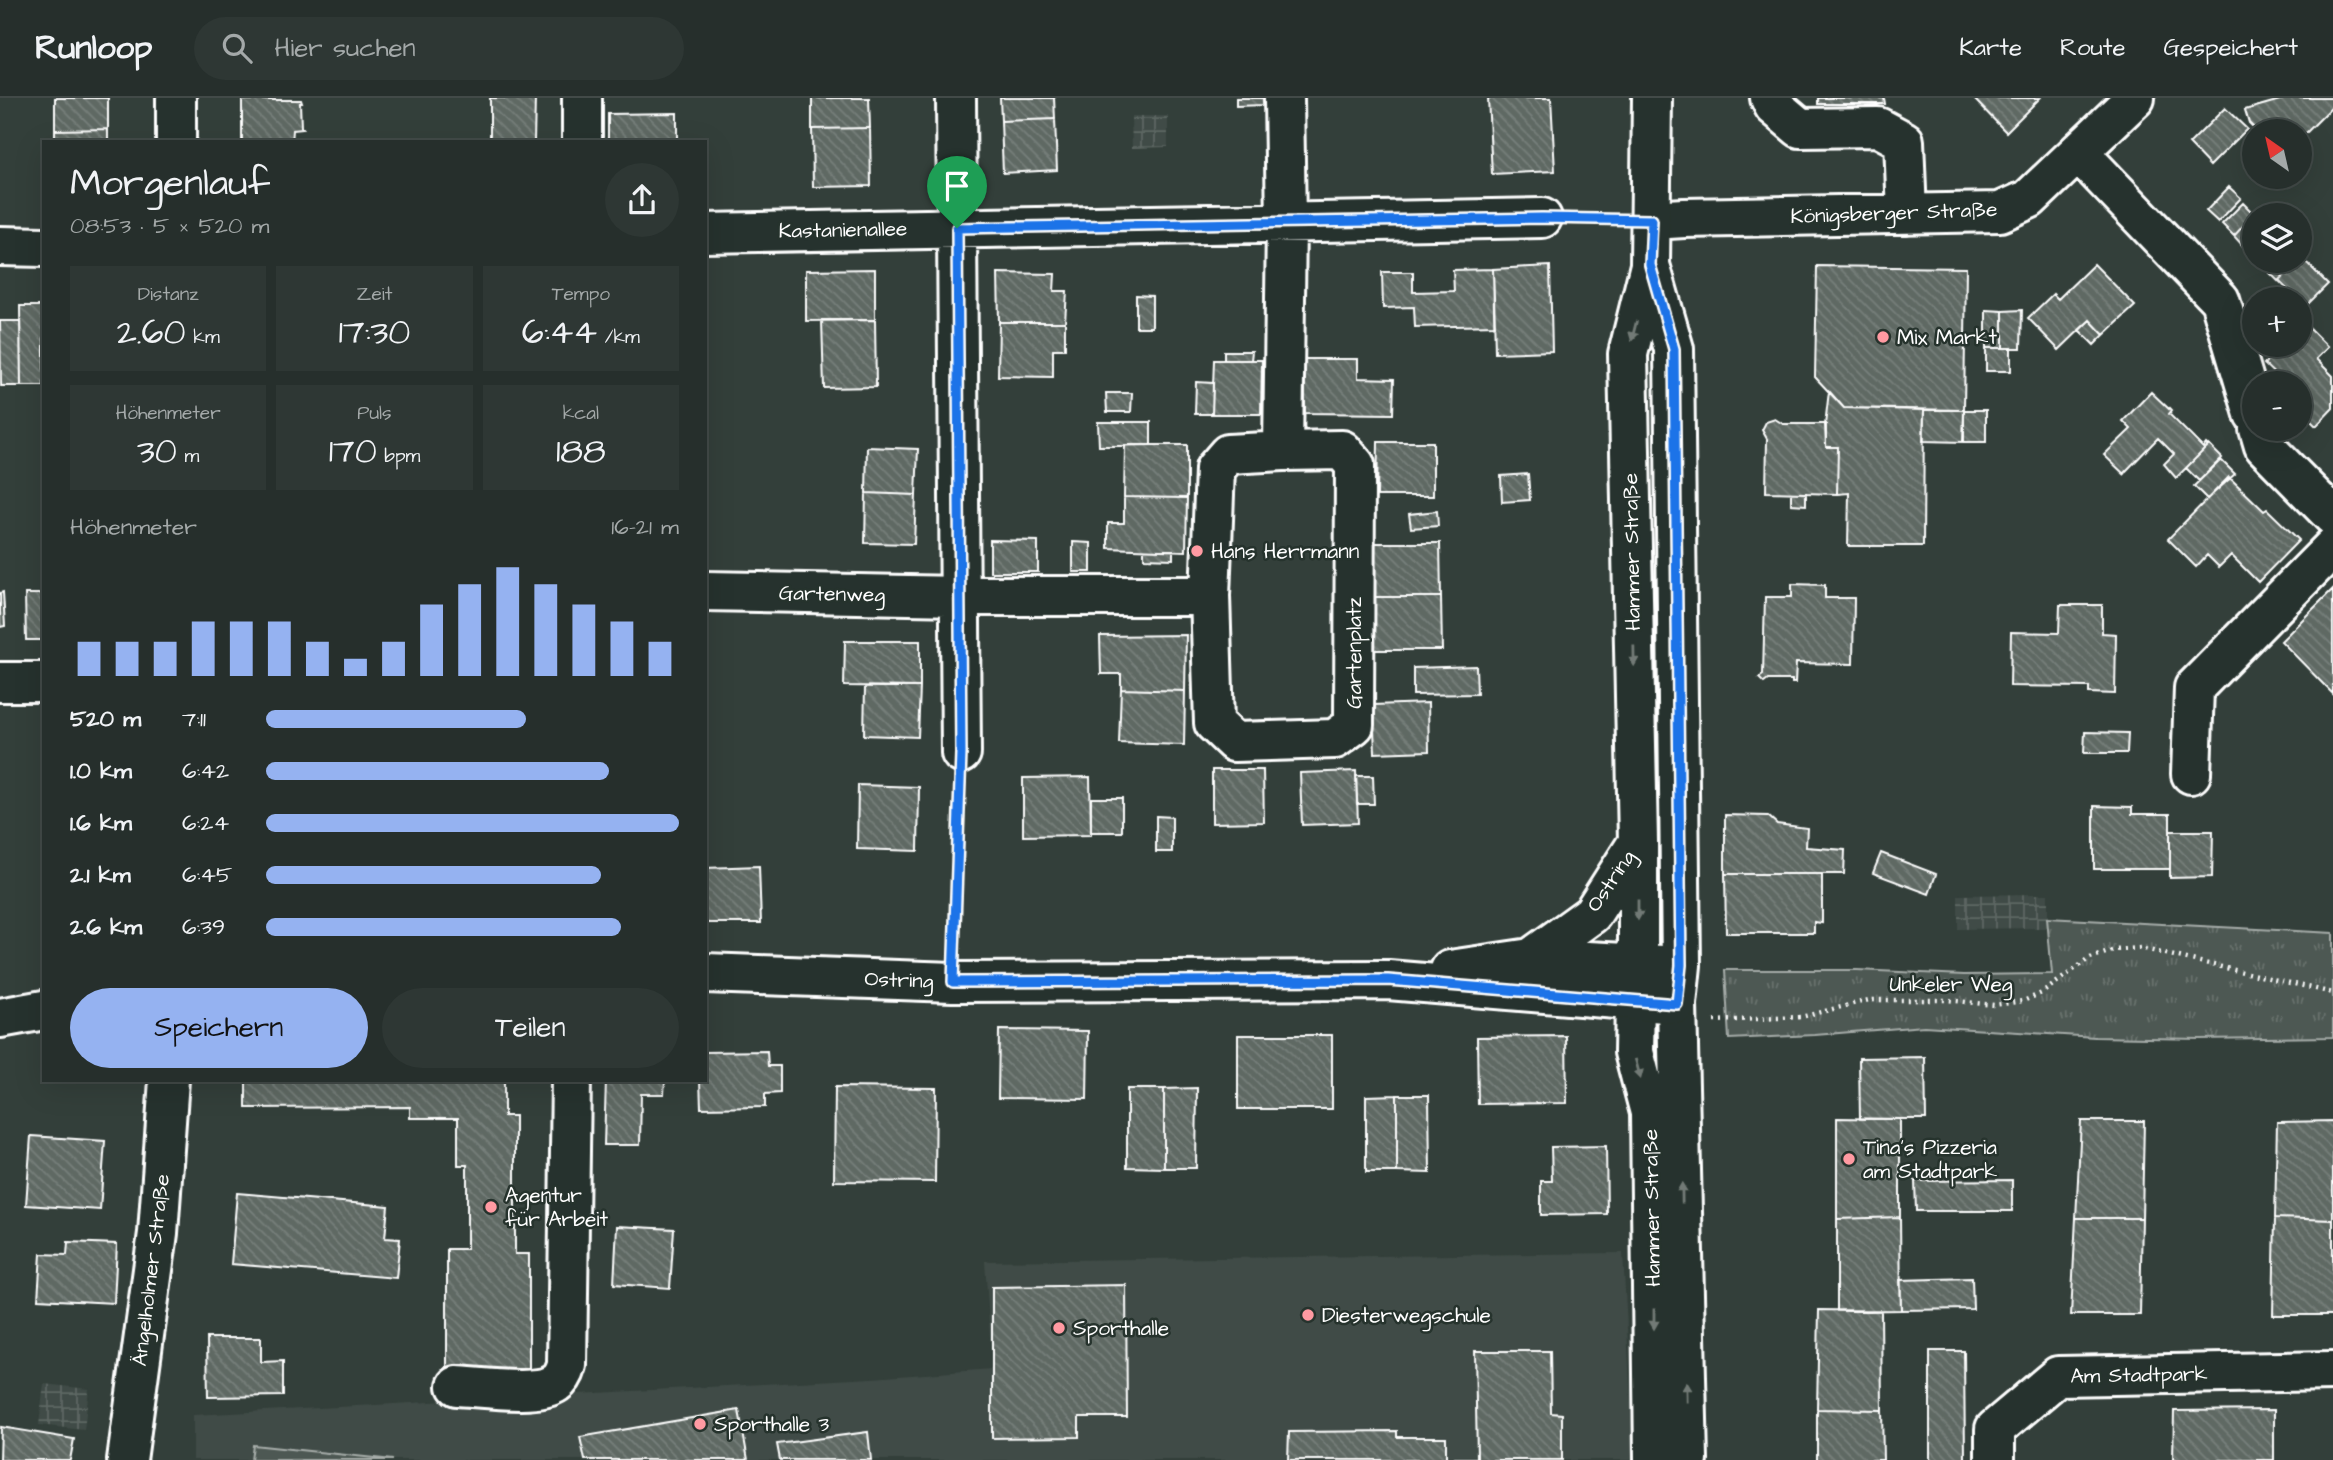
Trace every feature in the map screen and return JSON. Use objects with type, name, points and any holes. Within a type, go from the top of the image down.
[{"type":"street","points":[[176,98],[176,140]]},
{"type":"street","points":[[582,98],[582,140]]},
{"type":"street","points":[[956,98],[961,753]]},
{"type":"street","points":[[1283,450],[1286,223],[1284,98]]},
{"type":"street","name":"Hammer Straße","points":[[1652,98],[1650,265],[1628,354],[1638,842],[1634,1052],[1650,1113],[1654,1460]]},
{"type":"street","points":[[1770,98],[1774,106],[1800,128],[1878,127],[1904,141],[1907,214]]},
{"type":"street","name":"Königsberger Straße","points":[[1652,220],[2000,212],[2029,199],[2135,98]]},
{"type":"street","points":[[2079,153],[2220,300],[2242,374]]},
{"type":"street","name":"Kastanienallee","points":[[707,233],[1542,218]]},
{"type":"street","points":[[0,246],[42,247]]},
{"type":"street","name":"Hammer Straße","points":[[1650,265],[1674,349],[1681,965],[1678,1015],[1688,1460]]},
{"type":"street","points":[[2263,441],[2264,446],[2333,516]]},
{"type":"street","name":"Gartenplatz","points":[[1283,450],[1342,450],[1355,465],[1354,725],[1335,739],[1234,742],[1214,723],[1210,596],[1215,469],[1228,454],[1283,450]]},
{"type":"street","points":[[2191,774],[2194,688],[2333,547]]},
{"type":"street","name":"Gartenweg","points":[[707,592],[960,596]]},
{"type":"street","points":[[960,596],[1210,596]]},
{"type":"street","points":[[0,682],[42,682]]},
{"type":"street","name":"Ostring","points":[[1388,980],[1531,958],[1592,914],[1638,842]]},
{"type":"street","points":[[1531,958],[1636,983],[1678,1015]]},
{"type":"street","points":[[1636,983],[1681,965]]},
{"type":"street","name":"Ostring","points":[[707,973],[953,982],[1388,980],[1636,983]]},
{"type":"street","points":[[0,1018],[42,1010]]},
{"type":"street","name":"Ängelholmer Straße","points":[[127,1460],[158,1233],[169,1082]]},
{"type":"street","points":[[457,1386],[533,1390],[557,1383],[565,1374],[571,1082]]},
{"type":"street","name":"Am Stadtpark","points":[[1995,1460],[1995,1429],[2058,1376],[2333,1371]]},
{"type":"path","points":[[1542,218],[1652,220]]},
{"type":"path","points":[[953,982],[961,753]]},
{"type":"path","name":"Unkeler Weg","points":[[1678,1015],[1706,1021],[1801,1017],[1869,1000],[1947,1000],[1994,1005],[2023,1000],[2042,993],[2090,958],[2115,950],[2140,947],[2333,993]]},
{"type":"shaded area","points":[[1131,116],[1168,116],[1168,147],[1132,148]]},
{"type":"shaded area","points":[[2048,894],[2048,928],[1958,929],[1958,895]]},
{"type":"shaded area","name":"Diesterwegschule","points":[[1623,1253],[1634,1460],[193,1460],[193,1415],[992,1369],[985,1261]]},
{"type":"shaded area","points":[[44,1384],[89,1389],[84,1430],[39,1425]]},
{"type":"green space","points":[[2047,918],[2333,933],[2333,1037],[2095,1037],[1924,1026],[1729,1039],[1725,970],[2052,974]]},
{"type":"green space","points":[[253,1445],[393,1460],[251,1460]]},
{"type":"building","points":[[55,98],[108,98],[108,129],[55,130]]},
{"type":"building","points":[[490,98],[535,98],[534,140],[490,140]]},
{"type":"building","points":[[812,98],[869,98],[870,128],[812,129]]},
{"type":"building","points":[[1000,98],[1054,98],[1055,119],[1001,121]]},
{"type":"building","points":[[1236,98],[1265,98],[1265,105],[1236,106]]},
{"type":"building","points":[[1488,98],[1551,98],[1555,171],[1492,174]]},
{"type":"building","points":[[1818,98],[1884,98],[1885,104],[1818,104]]},
{"type":"building","points":[[1973,98],[2040,98],[2006,132]]},
{"type":"building","points":[[2287,98],[2333,98],[2333,106],[2312,127],[2312,119],[2248,119],[2245,110]]},
{"type":"building","points":[[242,100],[301,100],[303,129],[293,130],[292,140],[242,140]]},
{"type":"building","points":[[2225,108],[2242,124],[2242,134],[2210,166],[2189,144]]},
{"type":"building","points":[[677,113],[677,140],[608,140],[608,114]]},
{"type":"building","points":[[1055,119],[1057,170],[1003,173],[1001,121]]},
{"type":"building","points":[[870,128],[871,186],[813,187],[812,129]]},
{"type":"building","points":[[108,129],[108,140],[55,140],[55,130]]},
{"type":"building","points":[[2229,187],[2241,198],[2218,222],[2206,211]]},
{"type":"building","points":[[2242,204],[2242,227],[2234,236],[2222,224]]},
{"type":"building","points":[[2242,227],[2242,245],[2234,236]]},
{"type":"building","points":[[2094,264],[2135,306],[2104,335],[2090,320],[2059,350],[2028,318],[2053,294],[2058,299]]},
{"type":"building","points":[[1550,266],[1552,351],[1495,353],[1493,269]]},
{"type":"building","points":[[1817,266],[1966,268],[1964,410],[1844,408],[1815,377]]},
{"type":"building","points":[[2312,268],[2328,284],[2312,300],[2312,287],[2285,287],[2279,281],[2287,273],[2312,273]]},
{"type":"building","points":[[875,269],[875,320],[806,321],[806,270]]},
{"type":"building","points":[[1493,269],[1495,325],[1415,327],[1414,307],[1383,308],[1382,272],[1413,272],[1413,292],[1454,291],[1453,270]]},
{"type":"building","points":[[998,273],[1055,274],[1054,291],[1067,291],[1065,322],[999,322]]},
{"type":"building","points":[[2270,273],[2286,273],[2278,281]]},
{"type":"building","points":[[1136,295],[1152,296],[1152,327],[1136,327]]},
{"type":"building","points":[[20,306],[42,306],[42,386],[21,386]]},
{"type":"building","points":[[1986,310],[2003,311],[2003,348],[1986,348]]},
{"type":"building","points":[[2022,310],[2021,348],[2003,348],[2003,311]]},
{"type":"building","points":[[822,320],[875,320],[876,387],[824,388]]},
{"type":"building","points":[[2090,320],[2104,335],[2094,345],[2079,330]]},
{"type":"building","points":[[0,321],[20,321],[21,386],[1,386]]},
{"type":"building","points":[[999,322],[1065,322],[1065,349],[1053,349],[1053,377],[998,376]]},
{"type":"building","points":[[2312,331],[2328,347],[2316,359],[2333,376],[2333,408],[2316,426],[2312,422],[2312,371],[2271,371],[2264,364],[2271,357],[2312,357]]},
{"type":"building","points":[[1986,348],[2011,348],[2011,371],[1986,371]]},
{"type":"building","points":[[1224,351],[1252,351],[1251,360],[1224,360]]},
{"type":"building","points":[[1305,359],[1358,359],[1358,378],[1394,379],[1393,414],[1305,413]]},
{"type":"building","points":[[1214,360],[1262,360],[1261,414],[1212,414]]},
{"type":"building","points":[[1196,382],[1213,383],[1212,414],[1195,414]]},
{"type":"building","points":[[1829,391],[1844,408],[1924,410],[1923,546],[1848,546],[1849,493],[1837,494],[1838,447],[1826,447],[1825,425]]},
{"type":"building","points":[[2151,392],[2172,410],[2169,414],[2203,448],[2206,444],[2208,446],[2176,478],[2164,464],[2174,454],[2158,438],[2125,475],[2104,455],[2131,429],[2123,421]]},
{"type":"building","points":[[1106,393],[1132,393],[1131,412],[1107,412]]},
{"type":"building","points":[[1924,410],[1964,410],[1964,442],[1923,441]]},
{"type":"building","points":[[1964,410],[1986,410],[1986,442],[1963,442]]},
{"type":"building","points":[[1775,419],[1783,424],[1826,424],[1826,447],[1838,447],[1837,494],[1766,492],[1767,439],[1762,430],[1766,422]]},
{"type":"building","points":[[1098,422],[1151,422],[1151,445],[1099,446]]},
{"type":"building","points":[[1378,442],[1433,442],[1433,496],[1377,496]]},
{"type":"building","points":[[1125,445],[1187,445],[1187,498],[1124,497]]},
{"type":"building","points":[[2209,445],[2222,458],[2199,481],[2186,468]]},
{"type":"building","points":[[867,447],[918,449],[916,495],[866,493]]},
{"type":"building","points":[[2221,460],[2235,474],[2207,499],[2194,486]]},
{"type":"building","points":[[1528,474],[1530,500],[1502,502],[1501,476]]},
{"type":"building","points":[[2229,477],[2299,540],[2258,582],[2231,555],[2219,567],[2207,555],[2196,567],[2168,539]]},
{"type":"building","points":[[866,493],[916,495],[914,544],[865,543]]},
{"type":"building","points":[[1791,493],[1806,493],[1806,505],[1791,504]]},
{"type":"building","points":[[1124,497],[1187,498],[1186,551],[1108,548],[1108,523],[1124,523]]},
{"type":"building","points":[[1437,511],[1438,526],[1411,528],[1409,514]]},
{"type":"building","points":[[990,540],[1038,541],[1038,572],[990,572]]},
{"type":"building","points":[[1073,542],[1091,543],[1091,572],[1073,572]]},
{"type":"building","points":[[1374,543],[1440,543],[1441,597],[1374,597]]},
{"type":"building","points":[[1144,550],[1173,550],[1173,559],[1144,558]]},
{"type":"building","points":[[1792,584],[1825,585],[1825,598],[1854,598],[1853,664],[1796,663],[1795,683],[1792,683],[1792,680],[1768,680],[1764,683],[1759,678],[1763,675],[1765,597],[1792,597]]},
{"type":"building","points":[[2333,589],[2333,694],[2281,641]]},
{"type":"building","points":[[3,592],[5,626],[0,627],[0,593]]},
{"type":"building","points":[[25,594],[42,594],[42,640],[26,640]]},
{"type":"building","points":[[1374,597],[1441,597],[1442,650],[1373,650]]},
{"type":"building","points":[[2060,605],[2102,605],[2102,633],[2116,634],[2115,694],[2089,693],[2089,687],[2010,686],[2011,632],[2059,633]]},
{"type":"building","points":[[1186,635],[1185,691],[1121,689],[1121,674],[1101,674],[1100,636]]},
{"type":"building","points":[[845,641],[920,641],[920,687],[844,686]]},
{"type":"building","points":[[1476,666],[1477,694],[1413,695],[1413,668]]},
{"type":"building","points":[[865,687],[920,687],[918,737],[864,735]]},
{"type":"building","points":[[1121,689],[1185,691],[1184,745],[1119,743]]},
{"type":"building","points":[[1428,703],[1429,751],[1375,753],[1373,705]]},
{"type":"building","points":[[2085,732],[2128,733],[2127,753],[2084,753]]},
{"type":"building","points":[[1212,770],[1263,770],[1264,822],[1212,823]]},
{"type":"building","points":[[1356,771],[1358,823],[1302,825],[1300,773]]},
{"type":"building","points":[[1356,776],[1373,776],[1374,804],[1357,804]]},
{"type":"building","points":[[1090,777],[1091,835],[1023,836],[1023,778]]},
{"type":"building","points":[[858,785],[919,787],[918,851],[857,849]]},
{"type":"building","points":[[1091,798],[1122,798],[1122,832],[1091,832]]},
{"type":"building","points":[[2094,806],[2132,807],[2132,814],[2170,814],[2170,869],[2094,869]]},
{"type":"building","points":[[1725,815],[1768,816],[1777,824],[1807,828],[1806,847],[1845,850],[1844,874],[1725,874]]},
{"type":"building","points":[[1156,816],[1172,817],[1172,852],[1156,852]]},
{"type":"building","points":[[2170,831],[2213,831],[2212,877],[2170,878]]},
{"type":"building","points":[[1881,853],[1936,874],[1929,894],[1873,873]]},
{"type":"building","points":[[759,866],[761,923],[707,923],[707,868]]},
{"type":"building","points":[[1725,874],[1822,874],[1822,923],[1814,922],[1814,933],[1726,933]]},
{"type":"building","points":[[999,1030],[1088,1031],[1087,1099],[998,1098]]},
{"type":"building","points":[[1238,1035],[1332,1035],[1332,1109],[1238,1109]]},
{"type":"building","points":[[1566,1036],[1567,1103],[1478,1104],[1477,1037]]},
{"type":"building","points":[[767,1051],[768,1066],[780,1066],[780,1093],[765,1094],[765,1107],[701,1108],[700,1082],[707,1082],[707,1052]]},
{"type":"building","points":[[1925,1057],[1926,1119],[1860,1119],[1859,1058]]},
{"type":"building","name":"Agentur für Arbeit","points":[[246,1082],[504,1082],[504,1116],[515,1116],[515,1254],[529,1254],[529,1377],[447,1377],[447,1249],[467,1249],[467,1165],[458,1165],[458,1118],[410,1118],[410,1107],[246,1108]]},
{"type":"building","points":[[606,1082],[665,1082],[664,1094],[641,1094],[640,1145],[604,1145]]},
{"type":"building","points":[[835,1087],[936,1088],[935,1182],[834,1181]]},
{"type":"building","points":[[1197,1088],[1196,1168],[1164,1168],[1164,1089]]},
{"type":"building","points":[[1127,1089],[1164,1089],[1164,1168],[1127,1167]]},
{"type":"building","points":[[1397,1095],[1429,1095],[1430,1173],[1397,1172]]},
{"type":"building","points":[[1397,1095],[1397,1172],[1366,1172],[1366,1096]]},
{"type":"building","points":[[1837,1118],[1900,1119],[1900,1217],[1837,1219]]},
{"type":"building","points":[[2081,1121],[2144,1121],[2142,1218],[2076,1218]]},
{"type":"building","points":[[2333,1121],[2333,1220],[2275,1218],[2277,1122]]},
{"type":"building","points":[[31,1136],[105,1141],[100,1210],[26,1205]]},
{"type":"building","points":[[1606,1146],[1607,1214],[1541,1215],[1541,1181],[1552,1181],[1551,1147]]},
{"type":"building","points":[[2012,1180],[2012,1211],[1916,1211],[1915,1181]]},
{"type":"building","points":[[237,1193],[388,1206],[385,1238],[400,1239],[396,1278],[231,1264]]},
{"type":"building","points":[[1900,1217],[1901,1310],[1837,1311],[1837,1219]]},
{"type":"building","points":[[2076,1218],[2142,1218],[2140,1315],[2071,1315]]},
{"type":"building","points":[[2275,1218],[2333,1220],[2333,1315],[2273,1315]]},
{"type":"building","points":[[617,1226],[674,1229],[670,1288],[614,1284]]},
{"type":"building","points":[[68,1242],[117,1244],[114,1303],[38,1299],[41,1254],[67,1255]]},
{"type":"building","points":[[1972,1278],[1973,1309],[1901,1310],[1900,1280]]},
{"type":"building","name":"Sporthalle","points":[[1126,1285],[1127,1417],[1079,1417],[1079,1437],[992,1438],[992,1287]]},
{"type":"building","points":[[1819,1310],[1881,1311],[1882,1410],[1817,1409]]},
{"type":"building","points":[[207,1338],[261,1338],[261,1362],[283,1361],[283,1396],[208,1397]]},
{"type":"building","name":"Diesterwegschule","points":[[1475,1351],[1550,1351],[1551,1413],[1562,1414],[1562,1460],[1288,1460],[1289,1432],[1397,1431],[1397,1437],[1446,1437],[1446,1458],[1477,1458]]},
{"type":"building","points":[[1930,1351],[1964,1351],[1965,1460],[1930,1460]]},
{"type":"building","points":[[1817,1409],[1882,1410],[1883,1460],[1817,1460]]},
{"type":"building","name":"Sporthalle 3","points":[[739,1410],[748,1460],[585,1460],[580,1437]]},
{"type":"building","points":[[2274,1410],[2274,1460],[2173,1460],[2174,1411]]},
{"type":"building","points":[[1,1427],[74,1439],[70,1460],[0,1460]]},
{"type":"building","name":"Sporthalle 3","points":[[868,1432],[871,1460],[780,1460],[777,1444]]},
{"type":"place","name":"Mix Markt","points":[[1883,337]]},
{"type":"place","name":"Hans Herrmann","points":[[1197,551]]},
{"type":"place","name":"Tina's Pizzeria am Stadtpark","points":[[1849,1159]]},
{"type":"place","name":"Agentur für Arbeit","points":[[491,1207]]},
{"type":"place","name":"Diesterwegschule","points":[[1308,1315]]},
{"type":"place","name":"Sporthalle","points":[[1059,1328]]},
{"type":"place","name":"Sporthalle 3","points":[[700,1424]]},
{"type":"route","points":[[1542,218],[1652,220],[1650,265],[1674,349],[1681,965],[1677,1004],[1388,980],[953,982],[961,753],[957,228],[1542,218]]}]
